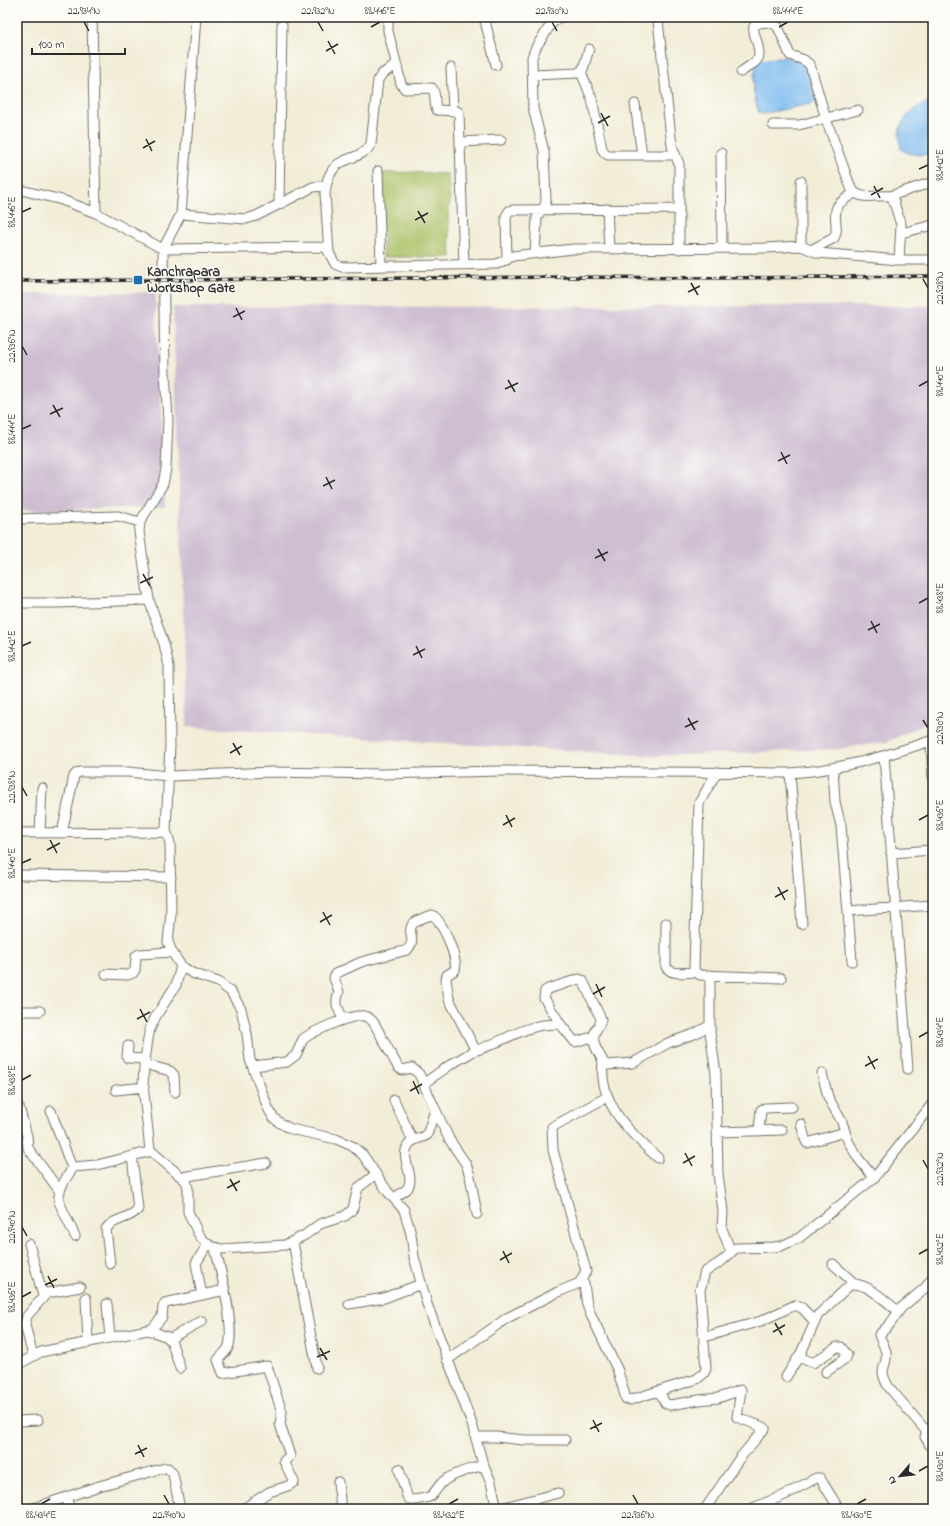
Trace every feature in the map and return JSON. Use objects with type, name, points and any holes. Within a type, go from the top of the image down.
[{"type":"street","points":[[92,17],[96,213]]},
{"type":"street","points":[[196,17],[181,214],[164,249],[165,373],[168,420],[166,469],[163,484],[140,522],[139,532],[149,600],[164,644],[169,666],[170,746],[166,830],[170,843],[171,914],[168,942],[172,952],[181,966],[192,973],[218,982],[231,992],[241,1010],[247,1034],[250,1060],[268,1108],[273,1117],[291,1129],[336,1139],[352,1146],[363,1155],[388,1192],[404,1210],[411,1234],[414,1257],[427,1304],[476,1437],[484,1465],[491,1482],[497,1509],[558,1493]]},
{"type":"street","points":[[388,17],[388,31],[401,84],[405,89],[432,88],[434,91],[435,106],[437,110],[457,111],[460,116],[464,265]]},
{"type":"street","points":[[484,17],[496,65]]},
{"type":"street","points":[[659,17],[658,21],[672,146],[679,164],[679,249]]},
{"type":"street","points":[[535,253],[537,218],[546,204],[546,200],[544,151],[534,108],[532,57],[556,18]]},
{"type":"street","points":[[741,72],[758,59],[760,55],[754,32],[754,26],[756,24],[770,22],[775,23],[790,55],[804,60],[810,65],[826,119],[854,193],[862,196],[890,196],[933,182]]},
{"type":"street","points":[[279,204],[282,25]]},
{"type":"street","points":[[532,75],[575,74],[581,72],[589,48]]},
{"type":"street","points":[[329,253],[325,193],[326,185],[337,165],[369,148],[372,139],[378,80],[382,74],[393,68],[396,62]]},
{"type":"street","points":[[451,68],[453,111]]},
{"type":"street","points":[[581,72],[590,95],[602,149],[605,153],[608,155],[675,155]]},
{"type":"street","points":[[635,104],[642,155]]},
{"type":"street","points":[[773,125],[796,126],[858,110]]},
{"type":"street","points":[[461,142],[501,140]]},
{"type":"street","points":[[721,153],[722,248]]},
{"type":"street","points":[[378,171],[381,266]]},
{"type":"street","points":[[801,181],[801,246]]},
{"type":"street","points":[[181,214],[241,220],[256,216],[313,186],[326,185]]},
{"type":"street","points":[[17,189],[62,200],[96,213],[164,249],[324,247],[338,267],[497,264],[513,256],[573,249],[679,249],[801,246],[818,253],[900,260],[933,260]]},
{"type":"street","points":[[811,250],[834,238],[837,231],[837,206],[854,193]]},
{"type":"street","points":[[890,196],[893,199],[900,220],[900,260]]},
{"type":"street","points":[[607,209],[609,249]]},
{"type":"street","points":[[507,260],[507,213],[512,210],[679,209]]},
{"type":"street","points":[[901,232],[933,225]]},
{"type":"street","points":[[17,519],[118,516],[140,522]]},
{"type":"street","points":[[17,603],[149,600]]},
{"type":"street","points":[[62,833],[74,776],[80,772],[128,772],[169,776],[273,772],[381,774],[500,771],[790,773],[833,769],[884,756],[932,740],[933,779]]},
{"type":"street","points":[[884,756],[908,1069]]},
{"type":"street","points":[[833,769],[835,802],[841,826],[852,961]]},
{"type":"street","points":[[695,972],[699,803],[717,772]]},
{"type":"street","points":[[790,773],[802,924]]},
{"type":"street","points":[[40,833],[42,788]]},
{"type":"street","points":[[17,833],[164,832],[166,830]]},
{"type":"street","points":[[891,853],[933,850]]},
{"type":"street","points":[[17,875],[171,877]]},
{"type":"street","points":[[848,911],[933,905]]},
{"type":"street","points":[[343,1020],[337,1004],[339,992],[334,978],[335,974],[361,962],[406,950],[410,946],[410,927],[412,923],[415,920],[434,915],[438,919],[445,933],[456,964],[455,970],[447,975],[446,978],[449,999],[474,1046],[474,1051]]},
{"type":"street","points":[[666,923],[666,967],[673,973],[695,972],[700,975],[781,978]]},
{"type":"street","points":[[106,974],[128,975],[133,973],[135,970],[136,956],[139,954],[172,952]]},
{"type":"street","points":[[181,966],[173,991],[156,1016],[150,1029],[145,1061],[144,1087],[149,1144],[152,1152],[182,1177],[187,1185],[188,1212],[202,1239],[212,1246],[222,1249],[285,1245],[305,1236],[316,1226],[345,1216],[353,1208],[358,1188],[376,1174]]},
{"type":"street","points":[[710,975],[709,1026],[716,1074],[718,1174],[723,1211],[722,1229],[731,1252]]},
{"type":"street","points":[[581,980],[583,981],[602,1020],[592,1037],[575,1042],[561,1025],[544,998],[545,992],[548,989],[568,982],[581,980]]},
{"type":"street","points":[[17,1011],[40,1011]]},
{"type":"street","points":[[253,1066],[287,1062],[296,1055],[302,1039],[343,1020],[356,1016],[366,1016],[374,1023],[398,1067],[402,1070],[412,1068],[419,1074],[449,1139],[466,1164],[470,1176],[477,1214]]},
{"type":"street","points":[[423,1084],[450,1065],[474,1051],[534,1027],[561,1025]]},
{"type":"street","points":[[592,1037],[603,1061],[607,1065],[611,1066],[634,1063],[668,1043],[694,1034],[709,1026]]},
{"type":"street","points":[[128,1046],[128,1058],[145,1061],[170,1071],[174,1075],[175,1092]]},
{"type":"street","points":[[603,1061],[602,1076],[607,1097],[611,1105],[627,1129],[658,1158]]},
{"type":"street","points":[[822,1073],[828,1097],[842,1122],[845,1132],[858,1158],[874,1178]]},
{"type":"street","points":[[116,1090],[144,1087]]},
{"type":"street","points":[[447,1360],[512,1315],[580,1282],[586,1271],[553,1150],[552,1127],[607,1097]]},
{"type":"street","points":[[394,1100],[413,1141]]},
{"type":"street","points":[[580,1282],[584,1284],[591,1315],[618,1371],[626,1399],[630,1400],[697,1379],[706,1369],[700,1290],[705,1272],[722,1261],[733,1249],[739,1247],[774,1247],[799,1238],[874,1178],[933,1103]]},
{"type":"street","points":[[17,1107],[19,1107],[27,1136],[28,1148],[59,1190]]},
{"type":"street","points":[[759,1130],[761,1110],[765,1108],[792,1107]]},
{"type":"street","points":[[394,1199],[407,1188],[409,1184],[406,1152],[409,1144],[427,1135],[435,1110]]},
{"type":"street","points":[[51,1111],[70,1163],[73,1167]]},
{"type":"street","points":[[801,1124],[807,1142],[845,1132]]},
{"type":"street","points":[[717,1132],[782,1130]]},
{"type":"street","points":[[73,1167],[97,1165],[152,1152]]},
{"type":"street","points":[[110,1264],[106,1229],[109,1224],[135,1213],[138,1209],[132,1156]]},
{"type":"street","points":[[182,1177],[266,1163]]},
{"type":"street","points":[[73,1167],[59,1190],[59,1202],[75,1236]]},
{"type":"street","points":[[293,1242],[317,1368]]},
{"type":"street","points":[[29,1244],[43,1296]]},
{"type":"street","points":[[212,1246],[225,1290],[230,1341],[228,1349],[218,1360],[223,1373],[267,1366],[282,1412],[280,1424],[290,1456],[284,1461],[294,1482],[288,1486],[268,1492],[243,1509]]},
{"type":"street","points":[[202,1295],[196,1263],[212,1246]]},
{"type":"street","points":[[833,1264],[856,1284]]},
{"type":"street","points":[[933,1277],[924,1288],[898,1311],[890,1324],[879,1335],[886,1351],[882,1373],[888,1386],[930,1429],[925,1437],[933,1450]]},
{"type":"street","points":[[349,1304],[384,1298],[421,1284]]},
{"type":"street","points":[[786,1377],[799,1357],[814,1321],[822,1310],[850,1285],[863,1285],[898,1311]]},
{"type":"street","points":[[33,1356],[25,1325],[26,1319],[43,1296],[52,1292],[80,1287]]},
{"type":"street","points":[[17,1365],[41,1352],[148,1330],[154,1327],[162,1317],[165,1303],[225,1290]]},
{"type":"street","points":[[86,1298],[88,1343]]},
{"type":"street","points":[[107,1304],[110,1338]]},
{"type":"street","points":[[704,1337],[762,1321],[796,1305],[802,1308],[814,1321]]},
{"type":"street","points":[[170,1339],[202,1321]]},
{"type":"street","points":[[148,1330],[161,1334],[170,1339],[180,1368]]},
{"type":"street","points":[[799,1357],[813,1363],[837,1347],[841,1347],[847,1355],[846,1358],[826,1372]]},
{"type":"street","points":[[659,1391],[665,1403],[670,1405],[718,1398],[741,1390],[737,1417],[765,1428],[739,1459],[705,1509]]},
{"type":"street","points":[[17,1421],[38,1420]]},
{"type":"street","points":[[476,1437],[496,1437],[524,1440],[564,1440]]},
{"type":"street","points":[[399,1469],[407,1496],[410,1500],[412,1500],[428,1498],[446,1479],[464,1471],[484,1465]]},
{"type":"street","points":[[31,1509],[99,1486],[168,1468],[173,1474],[180,1509]]},
{"type":"street","points":[[750,1509],[785,1495],[816,1478],[820,1478],[839,1509]]},
{"type":"street","points":[[338,1482],[341,1509]]},
{"type":"street","points":[[66,1497],[70,1509]]},
{"type":"shaded area","points":[[155,292],[165,507],[17,511],[17,294]]},
{"type":"shaded area","points":[[933,306],[933,720],[887,742],[838,749],[654,756],[187,727],[173,307]]},
{"type":"green space","points":[[410,172],[448,174],[450,201],[448,213],[451,257],[383,257],[382,173]]},
{"type":"water","points":[[785,57],[804,63],[812,81],[810,82],[819,101],[808,105],[762,114],[759,113],[753,86],[756,66],[759,60]]},
{"type":"water","points":[[933,101],[933,153],[916,155],[901,149],[899,133],[903,122],[916,108]]},
{"type":"railway","points":[[17,281],[933,276]]},
{"type":"place","name":"Kanchrapara Workshop Gate","points":[[138,280]]}]
